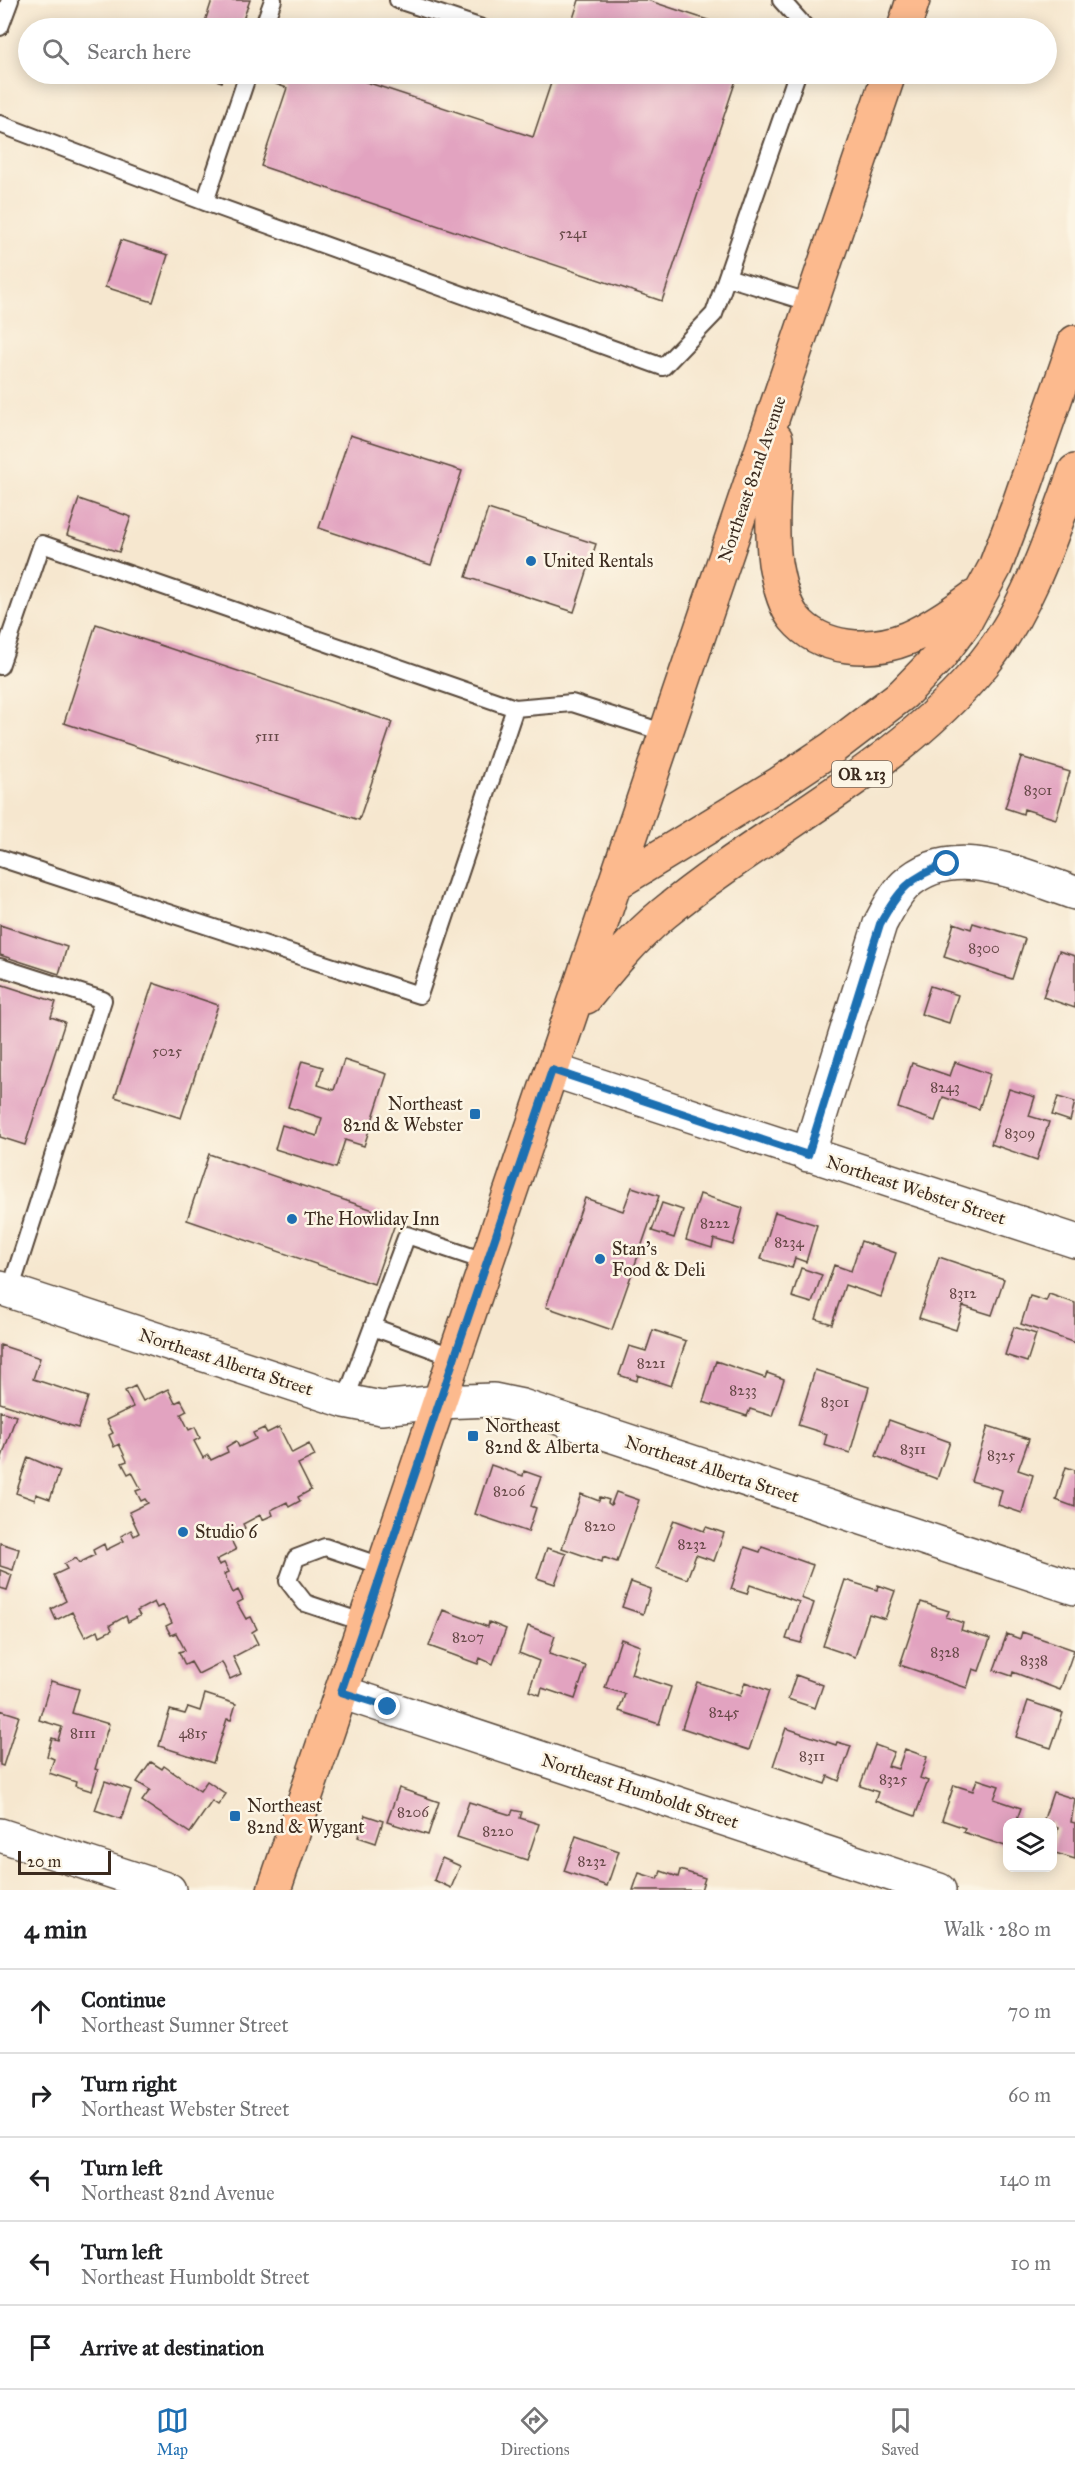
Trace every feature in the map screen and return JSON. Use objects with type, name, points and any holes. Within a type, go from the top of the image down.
[{"type":"main road","points":[[908,18],[914,0]]},
{"type":"main road","name":"Northeast 82nd Avenue","points":[[274,1890],[886,84]]},
{"type":"main road","name":"OR 213","points":[[615,884],[780,783],[831,748],[903,694],[940,656],[964,624],[983,591],[1017,509],[1075,342]]},
{"type":"main road","points":[[777,405],[774,543],[776,564],[784,598],[793,617],[809,632],[825,642],[844,646],[889,644],[927,627],[983,591]]},
{"type":"main road","name":"Northeast 82nd Avenue","points":[[571,1015],[621,953],[663,914],[870,768],[939,711],[984,662],[1017,615],[1040,566],[1075,471]]},
{"type":"street","points":[[808,1155],[880,924],[905,885],[926,871],[947,864],[979,863],[1075,893]]},
{"type":"street","name":"Northeast Webster Street","points":[[552,1070],[1075,1240]]},
{"type":"street","name":"Northeast Alberta Street","points":[[5,1289],[345,1401],[381,1408],[493,1400],[522,1406],[1075,1588]]},
{"type":"street","name":"Northeast Humboldt Street","points":[[341,1692],[939,1890]]},
{"type":"street","points":[[0,1835],[169,1890]]},
{"type":"lane","points":[[0,27],[10,0]]},
{"type":"lane","points":[[267,18],[273,0]]},
{"type":"lane","points":[[398,0],[452,18]]},
{"type":"lane","points":[[781,0],[797,18]]},
{"type":"lane","points":[[205,202],[245,84]]},
{"type":"lane","points":[[0,124],[205,202],[663,367],[714,314],[794,84]]},
{"type":"lane","points":[[727,277],[811,303]]},
{"type":"lane","points":[[0,666],[42,544],[515,708],[572,703],[666,733]]},
{"type":"lane","points":[[0,858],[419,995],[515,708]]},
{"type":"lane","points":[[0,967],[102,1000],[5,1289]]},
{"type":"lane","points":[[345,1401],[407,1235],[487,1262]]},
{"type":"lane","points":[[373,1327],[454,1357]]},
{"type":"lane","points":[[365,1623],[306,1603],[288,1581],[296,1558],[325,1547],[384,1567]]},
{"type":"building","points":[[212,0],[250,0],[244,18],[206,18]]},
{"type":"building","points":[[579,0],[647,0],[702,18],[573,18]]},
{"type":"building","points":[[276,84],[372,84],[533,137],[551,84],[735,84],[662,301],[261,166],[287,88]]},
{"type":"building","points":[[121,240],[168,255],[153,302],[105,287]]},
{"type":"building","points":[[350,435],[462,471],[431,565],[319,528]]},
{"type":"building","points":[[79,499],[131,517],[119,552],[67,535]]},
{"type":"building","name":"United Rentals","points":[[488,509],[596,544],[574,612],[466,577]]},
{"type":"building","points":[[96,624],[392,722],[359,820],[64,723]]},
{"type":"building","points":[[1021,757],[1070,772],[1056,819],[1024,809],[1023,814],[1005,808]]},
{"type":"building","points":[[954,923],[971,929],[973,923],[1025,939],[1012,979],[944,957]]},
{"type":"building","points":[[0,925],[67,947],[59,974],[0,955]]},
{"type":"building","points":[[1059,951],[1075,956],[1075,1008],[1043,997]]},
{"type":"building","points":[[153,983],[218,1005],[181,1118],[115,1097]]},
{"type":"building","points":[[0,984],[56,1002],[51,1017],[65,1022],[25,1145],[0,1137]]},
{"type":"building","points":[[930,986],[958,995],[949,1023],[921,1014]]},
{"type":"building","points":[[344,1060],[387,1074],[364,1146],[345,1140],[336,1168],[275,1149],[282,1125],[317,1136],[322,1118],[288,1107],[302,1061],[323,1067],[318,1085],[334,1090]]},
{"type":"building","points":[[955,1062],[990,1074],[979,1109],[943,1097],[935,1121],[898,1108],[912,1063],[950,1076]]},
{"type":"building","points":[[1009,1089],[1035,1097],[1029,1116],[1049,1122],[1037,1160],[991,1144]]},
{"type":"building","points":[[1058,1097],[1075,1102],[1070,1121],[1052,1115]]},
{"type":"building","name":"The Howliday Inn","points":[[209,1154],[397,1218],[374,1284],[187,1220]]},
{"type":"building","name":"Stan's Food & Deli","points":[[632,1187],[659,1196],[612,1330],[546,1307],[585,1198],[623,1211]]},
{"type":"building","points":[[700,1194],[743,1208],[733,1245],[714,1239],[712,1248],[686,1240]]},
{"type":"building","points":[[662,1203],[683,1210],[674,1238],[652,1231]]},
{"type":"building","points":[[775,1212],[817,1225],[806,1262],[795,1258],[792,1268],[761,1259]]},
{"type":"building","points":[[861,1241],[896,1253],[881,1297],[845,1285],[832,1324],[816,1319],[834,1265],[851,1271]]},
{"type":"building","points":[[939,1257],[1004,1279],[992,1315],[963,1306],[956,1330],[919,1318]]},
{"type":"building","points":[[801,1268],[822,1275],[812,1303],[792,1297]]},
{"type":"building","points":[[1049,1294],[1075,1303],[1075,1343],[1021,1324],[1030,1296],[1046,1301]]},
{"type":"building","points":[[1014,1327],[1036,1334],[1027,1362],[1005,1355]]},
{"type":"building","points":[[653,1330],[686,1341],[671,1386],[638,1375],[637,1381],[619,1375],[629,1346],[646,1351]]},
{"type":"building","points":[[0,1345],[40,1358],[33,1379],[88,1397],[78,1428],[0,1403]]},
{"type":"building","points":[[716,1361],[765,1378],[767,1373],[784,1379],[772,1416],[750,1409],[747,1416],[703,1402]]},
{"type":"building","points":[[815,1370],[869,1387],[850,1453],[824,1445],[827,1434],[798,1425]]},
{"type":"building","name":"Studio 6","points":[[135,1386],[143,1401],[168,1389],[175,1403],[181,1400],[187,1411],[181,1414],[189,1430],[195,1427],[200,1438],[194,1441],[203,1458],[208,1455],[211,1460],[228,1452],[226,1447],[236,1441],[239,1447],[256,1439],[253,1433],[264,1428],[267,1433],[279,1427],[292,1453],[309,1444],[315,1456],[298,1464],[311,1490],[298,1497],[300,1501],[289,1507],[287,1502],[271,1510],[273,1515],[262,1520],[260,1515],[243,1524],[245,1528],[234,1534],[232,1529],[227,1532],[236,1550],[216,1560],[219,1565],[224,1563],[229,1572],[224,1574],[233,1593],[238,1590],[243,1600],[237,1603],[246,1619],[251,1617],[257,1629],[252,1632],[258,1644],[233,1657],[241,1674],[230,1679],[222,1662],[198,1674],[191,1662],[185,1665],[179,1652],[185,1650],[176,1633],[171,1635],[166,1626],[172,1623],[163,1605],[157,1608],[154,1602],[137,1611],[140,1616],[128,1622],[126,1616],[110,1625],[112,1630],[100,1636],[98,1630],[85,1637],[72,1612],[56,1620],[51,1609],[66,1601],[54,1575],[67,1569],[64,1564],[76,1558],[79,1563],[95,1555],[93,1550],[104,1544],[106,1550],[124,1541],[121,1536],[131,1530],[134,1536],[139,1533],[129,1512],[148,1503],[145,1499],[141,1501],[136,1491],[141,1489],[132,1472],[128,1474],[122,1463],[127,1461],[119,1444],[114,1447],[109,1435],[113,1433],[106,1420],[133,1407],[125,1391]]},
{"type":"building","points":[[0,1411],[16,1416],[0,1463]]},
{"type":"building","points":[[889,1420],[950,1442],[937,1479],[876,1456]]},
{"type":"building","points":[[988,1426],[1029,1439],[1018,1470],[1033,1475],[1022,1513],[998,1505],[1002,1490],[971,1481]]},
{"type":"building","points":[[28,1457],[60,1471],[50,1499],[36,1494],[35,1500],[16,1493]]},
{"type":"building","points":[[491,1465],[523,1476],[524,1471],[541,1477],[531,1506],[536,1508],[528,1532],[475,1514]]},
{"type":"building","points":[[1066,1467],[1075,1470],[1075,1507],[1056,1500]]},
{"type":"building","points":[[616,1492],[639,1500],[617,1562],[603,1557],[602,1562],[562,1548],[581,1494],[599,1501],[600,1497],[609,1500],[608,1503],[611,1505]]},
{"type":"building","points":[[674,1520],[704,1531],[706,1527],[724,1533],[714,1561],[696,1555],[687,1579],[656,1568]]},
{"type":"building","points":[[0,1543],[19,1549],[13,1570],[0,1566]]},
{"type":"building","points":[[745,1547],[760,1552],[762,1547],[813,1565],[801,1598],[814,1603],[801,1643],[786,1639],[799,1602],[750,1585],[747,1594],[731,1589]]},
{"type":"building","points":[[547,1548],[566,1554],[555,1584],[537,1578]]},
{"type":"building","points":[[0,1570],[12,1575],[7,1590],[0,1588]]},
{"type":"building","points":[[845,1580],[877,1590],[878,1585],[895,1591],[885,1619],[869,1614],[855,1657],[823,1646]]},
{"type":"building","points":[[631,1582],[651,1589],[643,1614],[622,1607]]},
{"type":"building","points":[[921,1602],[949,1611],[946,1617],[963,1623],[961,1630],[990,1639],[979,1671],[973,1669],[967,1688],[900,1665]]},
{"type":"building","points":[[443,1610],[488,1627],[489,1622],[506,1629],[493,1664],[480,1658],[478,1664],[429,1646]]},
{"type":"building","points":[[528,1626],[555,1636],[549,1654],[586,1666],[575,1699],[542,1688],[540,1695],[529,1691],[539,1661],[519,1653]]},
{"type":"building","points":[[1022,1632],[1074,1650],[1060,1690],[1013,1672],[1012,1676],[994,1670],[1007,1634],[1020,1639]]},
{"type":"building","points":[[621,1639],[640,1646],[631,1674],[671,1687],[659,1724],[619,1711],[625,1694],[605,1688]]},
{"type":"building","points":[[796,1675],[823,1685],[815,1708],[788,1699]]},
{"type":"building","points":[[51,1681],[79,1689],[72,1713],[109,1724],[95,1769],[98,1770],[92,1791],[75,1786],[76,1782],[49,1773],[54,1759],[47,1756],[52,1738],[58,1740],[62,1727],[39,1720]]},
{"type":"building","points":[[697,1682],[740,1696],[745,1682],[769,1691],[749,1750],[682,1728]]},
{"type":"building","points":[[205,1694],[236,1704],[231,1720],[227,1719],[213,1763],[159,1746],[170,1710],[185,1714],[188,1707],[200,1711]]},
{"type":"building","points":[[1028,1701],[1063,1713],[1051,1748],[1016,1737]]},
{"type":"building","points":[[0,1710],[19,1716],[3,1766],[0,1765]]},
{"type":"building","points":[[786,1728],[836,1745],[837,1742],[851,1746],[839,1781],[828,1776],[825,1784],[773,1766]]},
{"type":"building","points":[[875,1745],[894,1752],[888,1766],[898,1769],[905,1749],[927,1757],[920,1778],[928,1781],[915,1816],[875,1801],[878,1792],[860,1786]]},
{"type":"building","points":[[151,1762],[162,1769],[164,1766],[200,1791],[207,1781],[226,1794],[218,1805],[212,1801],[190,1833],[142,1801],[150,1790],[137,1782]]},
{"type":"building","points":[[977,1779],[999,1786],[994,1799],[1021,1808],[1017,1818],[1003,1818],[1003,1845],[963,1832],[965,1828],[942,1820],[954,1785],[973,1791]]},
{"type":"building","points":[[105,1781],[131,1790],[121,1819],[95,1810]]},
{"type":"building","points":[[399,1788],[439,1802],[428,1835],[387,1822]]},
{"type":"building","points":[[1053,1792],[1075,1799],[1071,1822],[1075,1823],[1075,1859],[1057,1854],[1057,1818],[1044,1818]]},
{"type":"building","points":[[469,1802],[511,1815],[513,1810],[522,1812],[520,1818],[539,1824],[527,1860],[457,1837]]},
{"type":"building","points":[[365,1815],[383,1821],[376,1843],[358,1837]]},
{"type":"building","points":[[576,1836],[619,1851],[607,1886],[564,1871]]},
{"type":"building","points":[[442,1858],[460,1866],[451,1888],[434,1880]]},
{"type":"building","points":[[680,1870],[705,1878],[701,1890],[633,1890],[639,1873],[658,1879],[661,1871],[678,1877]]},
{"type":"place","name":"United Rentals","points":[[531,561]]},
{"type":"place","name":"Northeast 82nd & Webster","points":[[475,1114]]},
{"type":"place","name":"The Howliday Inn","points":[[292,1219]]},
{"type":"place","name":"Stan's Food & Deli","points":[[600,1259]]},
{"type":"place","name":"Northeast 82nd & Alberta","points":[[473,1436]]},
{"type":"place","name":"Studio 6","points":[[183,1532]]},
{"type":"place","name":"Northeast 82nd & Wygant","points":[[235,1816]]},
{"type":"route","points":[[388,1707],[341,1692],[552,1070],[808,1155],[880,924],[905,885],[926,871],[947,864]]}]
